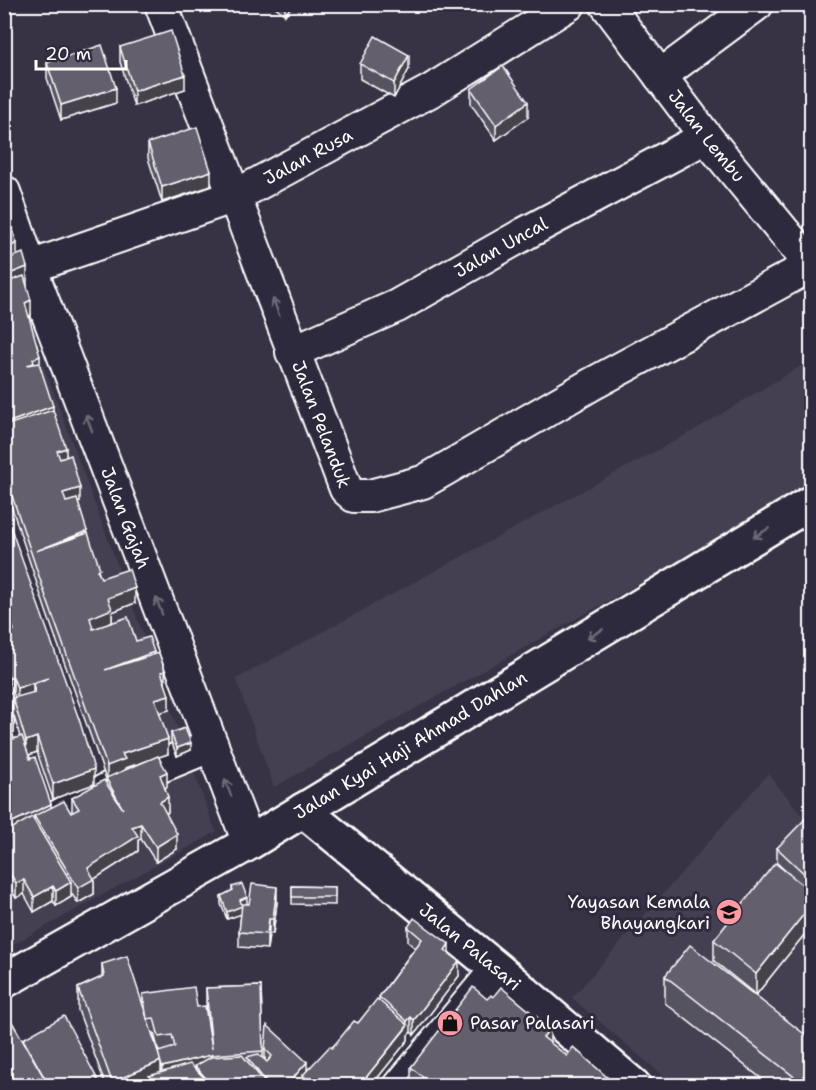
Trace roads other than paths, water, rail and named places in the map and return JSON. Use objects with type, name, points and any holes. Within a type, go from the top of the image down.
[{"type":"main road","name":"Jalan Kyai Haji Ahmad Dahlan","points":[[4,981],[249,843],[812,502]]},
{"type":"main road","name":"Jalan Palasari","points":[[303,810],[497,969],[634,1086]]},
{"type":"street","name":"Jalan Pelanduk","points":[[161,4],[292,352],[346,489],[354,496],[370,496],[423,482],[592,384],[811,265]]},
{"type":"street","name":"Jalan Rusa","points":[[30,267],[235,196],[432,90],[568,4]]},
{"type":"street","name":"Jalan Lembu","points":[[606,4],[706,137],[811,265]]},
{"type":"street","points":[[660,76],[757,4]]},
{"type":"street","name":"Jalan Uncal","points":[[292,352],[397,306],[526,233],[706,137]]},
{"type":"street","name":"Jalan Gajah","points":[[4,192],[30,267],[249,843]]},
{"type":"street","points":[[4,842],[52,820],[117,784],[212,745]]},
{"type":"street","points":[[400,1086],[497,969]]},
{"type":"place","name":"Yayasan Kemala Bhayangkari","points":[[729,912]]},
{"type":"place","name":"Pasar Palasari","points":[[450,1023]]}]
